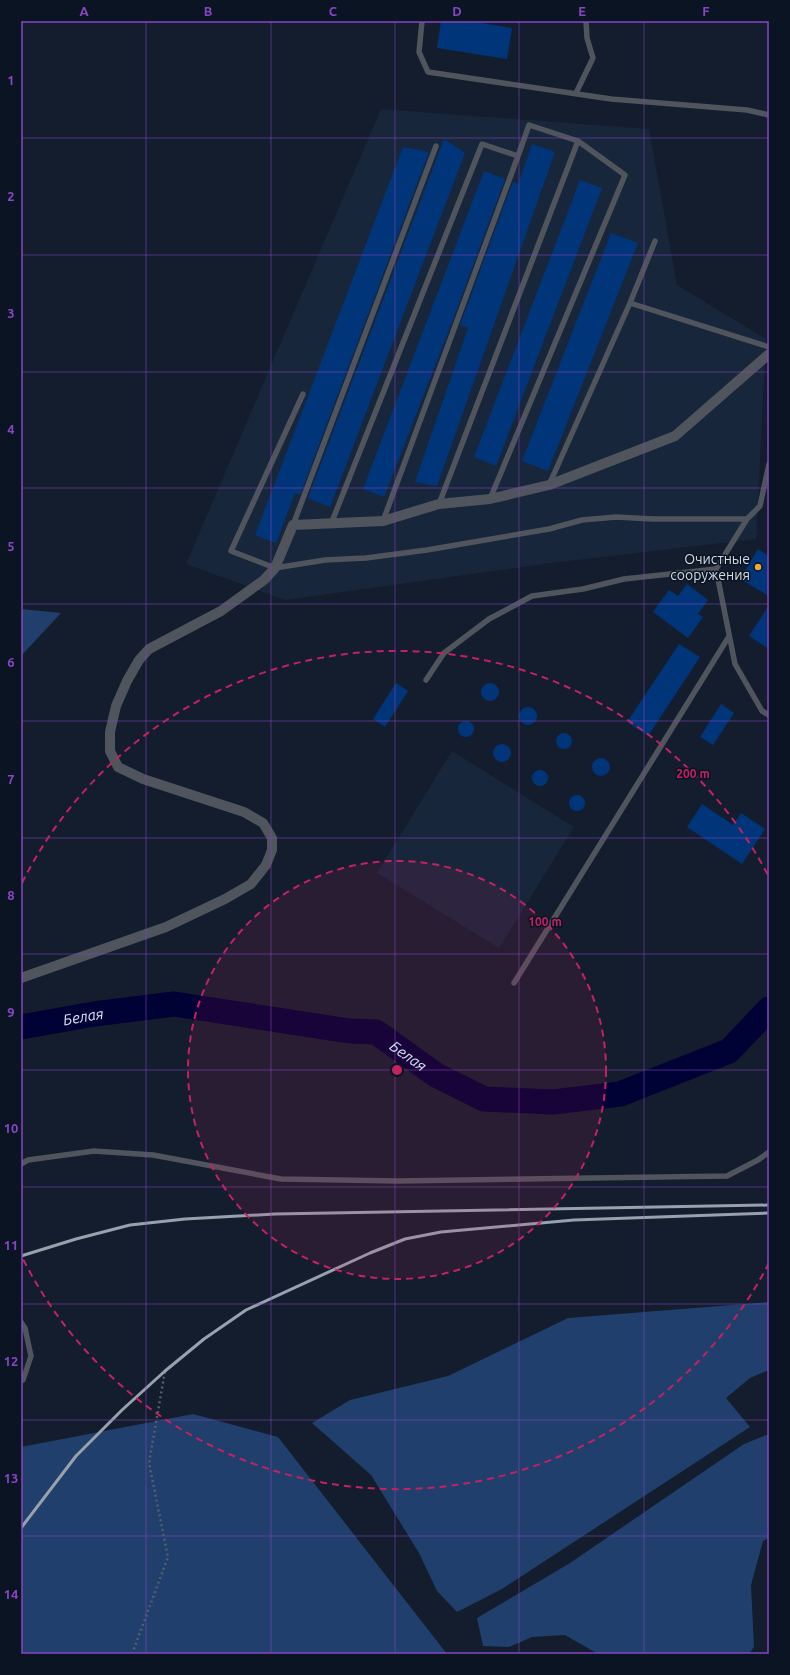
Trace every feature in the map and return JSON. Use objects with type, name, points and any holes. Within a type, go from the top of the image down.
[{"type":"street","points":[[21,978],[166,927],[225,899],[251,884],[266,865],[272,850],[272,838],[263,823],[244,812],[143,779],[118,767],[110,751],[110,732],[116,706],[127,681],[139,660],[149,649],[221,611],[264,580],[275,568],[293,525],[331,525],[383,521],[439,504],[490,499],[549,485],[675,436],[769,354]]},
{"type":"lane","points":[[422,21],[419,52],[428,72],[610,99],[747,110],[769,115]]},
{"type":"lane","points":[[576,93],[593,58],[587,38],[586,21]]},
{"type":"lane","points":[[383,521],[529,124],[578,141],[625,175],[490,499]]},
{"type":"lane","points":[[439,504],[578,141]]},
{"type":"lane","points":[[331,525],[482,144],[518,156]]},
{"type":"lane","points":[[293,525],[436,146]]},
{"type":"lane","points":[[549,485],[630,303],[655,241]]},
{"type":"lane","points":[[630,303],[769,347]]},
{"type":"lane","points":[[303,394],[231,551],[275,568],[324,560],[366,558],[427,550],[549,529],[582,520],[616,516],[653,519],[747,519]]},
{"type":"lane","points":[[769,464],[768,482],[760,506],[747,519],[716,569],[728,638],[735,664],[762,711],[769,715]]},
{"type":"lane","points":[[426,680],[444,653],[488,618],[532,596],[583,589],[624,579],[716,569]]},
{"type":"lane","points":[[514,983],[728,638]]},
{"type":"lane","points":[[21,1164],[28,1160],[94,1151],[153,1155],[281,1179],[398,1181],[727,1176],[758,1160],[769,1152]]},
{"type":"lane","points":[[21,1322],[25,1328],[31,1356],[23,1380]]},
{"type":"path","points":[[132,1654],[168,1557],[149,1463],[165,1371]]},
{"type":"shaded area","points":[[381,109],[649,129],[677,285],[766,339],[756,539],[551,563],[285,600],[186,564]]},
{"type":"shaded area","points":[[21,609],[61,613],[21,656]]},
{"type":"shaded area","points":[[452,751],[574,827],[499,948],[377,873]]},
{"type":"shaded area","points":[[769,1302],[769,1370],[750,1378],[726,1398],[750,1427],[502,1589],[457,1612],[437,1591],[419,1553],[371,1475],[312,1423],[350,1400],[448,1376],[568,1318]]},
{"type":"shaded area","points":[[193,1414],[278,1437],[447,1654],[21,1654],[21,1447]]},
{"type":"shaded area","points":[[769,1434],[769,1538],[763,1541],[751,1585],[754,1647],[749,1654],[598,1654],[565,1635],[532,1637],[509,1647],[483,1646],[477,1618],[570,1563],[744,1444]]},
{"type":"building","points":[[441,21],[470,21],[512,28],[507,59],[437,48]]},
{"type":"building","points":[[444,139],[465,153],[330,507],[308,498]]},
{"type":"building","points":[[532,144],[555,152],[437,486],[415,482],[468,328],[460,325],[513,182],[518,184]]},
{"type":"building","points":[[403,147],[429,152],[300,495],[295,493],[276,543],[255,535]]},
{"type":"building","points":[[484,171],[505,179],[452,322],[384,497],[363,489]]},
{"type":"building","points":[[580,180],[602,188],[496,466],[474,457]]},
{"type":"building","points":[[611,233],[638,243],[548,471],[522,461]]},
{"type":"building","name":"Очистные сооружения","points":[[758,549],[769,556],[769,596],[740,579]]},
{"type":"building","points":[[687,584],[708,600],[698,614],[703,617],[688,638],[653,612],[669,590],[678,596]]},
{"type":"building","points":[[769,605],[769,649],[749,636]]},
{"type":"building","points":[[679,644],[700,657],[648,736],[627,722]]},
{"type":"building","points":[[396,683],[408,691],[385,727],[373,719]]},
{"type":"building","points":[[490,683],[496,686],[499,692],[496,698],[490,701],[484,698],[481,692],[484,686]]},
{"type":"building","points":[[721,704],[734,713],[713,745],[700,737]]},
{"type":"building","points":[[528,707],[534,710],[537,716],[534,722],[528,725],[522,722],[519,716],[522,710]]},
{"type":"building","points":[[463,721],[469,721],[474,726],[472,735],[469,737],[463,737],[458,732],[458,726]]},
{"type":"building","points":[[561,733],[567,733],[572,738],[570,747],[567,749],[561,749],[556,744],[556,738]]},
{"type":"building","points":[[502,744],[508,747],[511,753],[508,759],[502,762],[496,759],[493,753],[496,747]]},
{"type":"building","points":[[601,758],[607,761],[610,767],[607,773],[601,776],[595,773],[592,767],[595,761]]},
{"type":"building","points":[[537,770],[543,770],[548,775],[546,784],[543,786],[537,786],[532,781],[532,775]]},
{"type":"building","points":[[574,795],[580,795],[585,800],[583,809],[580,811],[574,811],[569,806],[569,800]]},
{"type":"building","points":[[702,804],[733,825],[741,813],[765,829],[742,864],[687,827]]},
{"type":"waterway","name":"Белая","points":[[21,1027],[94,1014],[174,1004],[349,1031],[376,1032],[436,1075],[484,1099],[553,1102],[620,1094],[729,1051],[769,1009]]},
{"type":"railway","points":[[21,1256],[76,1239],[130,1225],[185,1219],[275,1214],[769,1205]]},
{"type":"railway","points":[[21,1528],[76,1456],[122,1410],[165,1371],[204,1339],[246,1310],[370,1253],[405,1239],[441,1232],[574,1220],[769,1213]]},
{"type":"place","name":"Очистные сооружения","points":[[758,567]]}]
